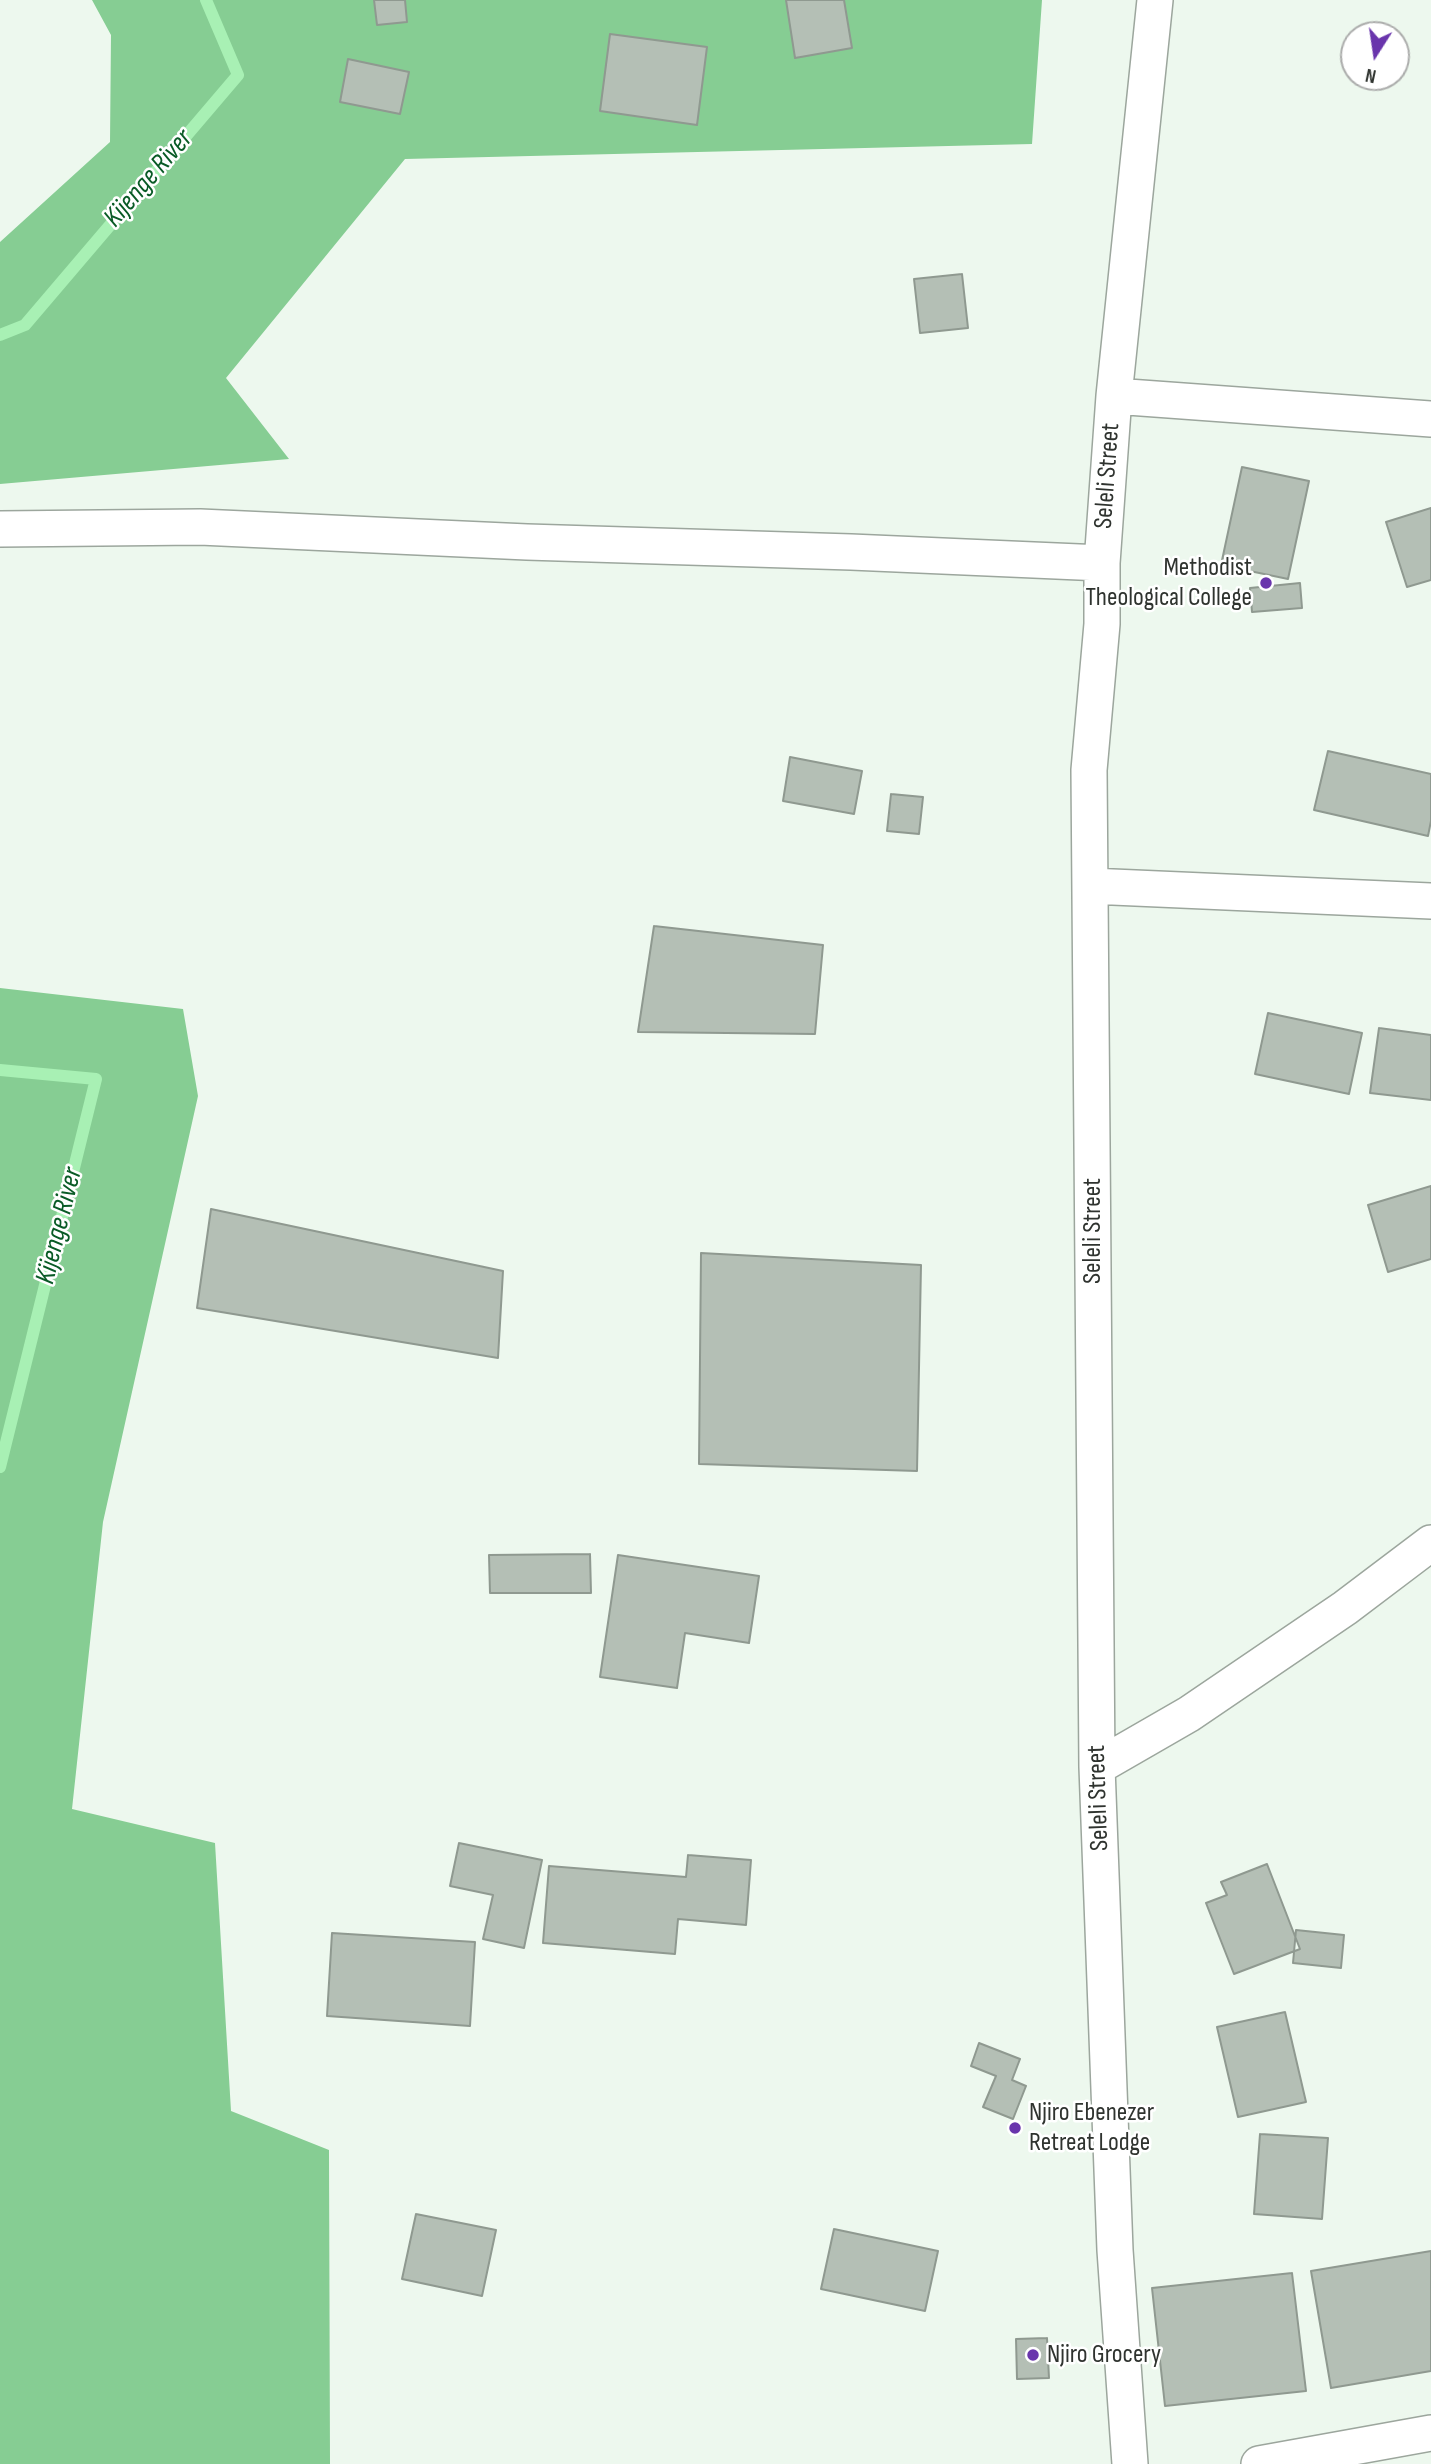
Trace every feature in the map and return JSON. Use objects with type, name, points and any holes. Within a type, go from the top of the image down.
[{"type":"street","name":"Seleli Street","points":[[1130,2464],[1115,2250],[1097,1767],[1089,770],[1102,624],[1102,563],[1114,396],[1155,0]]},
{"type":"street","points":[[1114,396],[1431,419]]},
{"type":"street","points":[[0,529],[200,527],[1102,563]]},
{"type":"street","points":[[1090,886],[1431,901]]},
{"type":"street","points":[[1097,1767],[1189,1714],[1345,1608],[1431,1543]]},
{"type":"street","points":[[1259,2464],[1431,2433]]},
{"type":"green space","points":[[92,0],[1042,0],[1032,144],[405,159],[226,378],[289,459],[0,484],[0,242],[110,142],[111,35]]},
{"type":"green space","points":[[0,988],[183,1009],[198,1096],[103,1522],[72,1809],[215,1843],[231,2111],[329,2150],[330,2464],[0,2464]]},
{"type":"building","points":[[374,0],[405,0],[407,22],[377,25]]},
{"type":"building","points":[[786,0],[844,0],[852,48],[795,58]]},
{"type":"building","points":[[610,34],[707,47],[697,125],[600,111]]},
{"type":"building","points":[[348,59],[409,72],[400,114],[340,102]]},
{"type":"building","points":[[962,274],[968,328],[920,333],[914,279]]},
{"type":"building","points":[[1242,467],[1309,481],[1288,579],[1221,565]]},
{"type":"building","points":[[1431,508],[1431,580],[1407,587],[1386,522]]},
{"type":"building","points":[[1300,583],[1302,608],[1252,612],[1250,588]]},
{"type":"building","points":[[1328,751],[1431,774],[1431,821],[1428,836],[1314,810]]},
{"type":"building","points":[[790,757],[862,771],[854,814],[783,801]]},
{"type":"building","points":[[891,794],[923,797],[919,834],[887,831]]},
{"type":"building","points":[[654,926],[823,945],[815,1034],[638,1032]]},
{"type":"building","points":[[1268,1013],[1362,1033],[1349,1094],[1255,1074]]},
{"type":"building","points":[[1379,1028],[1431,1035],[1431,1100],[1370,1093]]},
{"type":"building","points":[[1431,1186],[1431,1259],[1388,1272],[1368,1205]]},
{"type":"building","points":[[211,1209],[503,1271],[498,1358],[197,1308]]},
{"type":"building","points":[[701,1253],[921,1265],[917,1471],[699,1464]]},
{"type":"building","points":[[590,1554],[591,1593],[490,1593],[489,1555]]},
{"type":"building","points":[[618,1555],[759,1576],[749,1643],[685,1633],[677,1688],[600,1677]]},
{"type":"building","points":[[459,1843],[542,1860],[524,1948],[483,1939],[493,1895],[450,1886]]},
{"type":"building","points":[[688,1855],[751,1860],[746,1925],[678,1919],[675,1954],[543,1943],[549,1866],[686,1877]]},
{"type":"building","points":[[1267,1864],[1300,1949],[1234,1974],[1206,1903],[1227,1895],[1221,1882]]},
{"type":"building","points":[[1296,1930],[1344,1935],[1341,1968],[1293,1963]]},
{"type":"building","points":[[332,1933],[475,1942],[470,2026],[327,2016]]},
{"type":"building","points":[[1285,2012],[1306,2102],[1238,2117],[1217,2027]]},
{"type":"building","points":[[979,2043],[1020,2059],[1012,2080],[1026,2086],[1013,2119],[983,2107],[996,2076],[971,2066]]},
{"type":"building","points":[[1260,2134],[1328,2138],[1322,2219],[1254,2214]]},
{"type":"building","points":[[416,2214],[496,2230],[482,2296],[402,2279]]},
{"type":"building","points":[[834,2229],[938,2251],[925,2311],[821,2289]]},
{"type":"building","points":[[1431,2251],[1431,2371],[1331,2388],[1311,2271]]},
{"type":"building","points":[[1292,2273],[1306,2391],[1165,2406],[1152,2288]]},
{"type":"building","points":[[1047,2338],[1049,2378],[1017,2379],[1016,2339]]},
{"type":"waterway","name":"Kijenge River","points":[[0,335],[25,325],[238,75],[206,0]]},
{"type":"waterway","name":"Kijenge River","points":[[0,1070],[96,1079],[0,1467]]},
{"type":"place","name":"Methodist Theological College","points":[[1266,583]]},
{"type":"place","name":"Njiro Ebenezer Retreat Lodge","points":[[1015,2128]]},
{"type":"place","name":"Njiro Grocery","points":[[1033,2355]]}]
